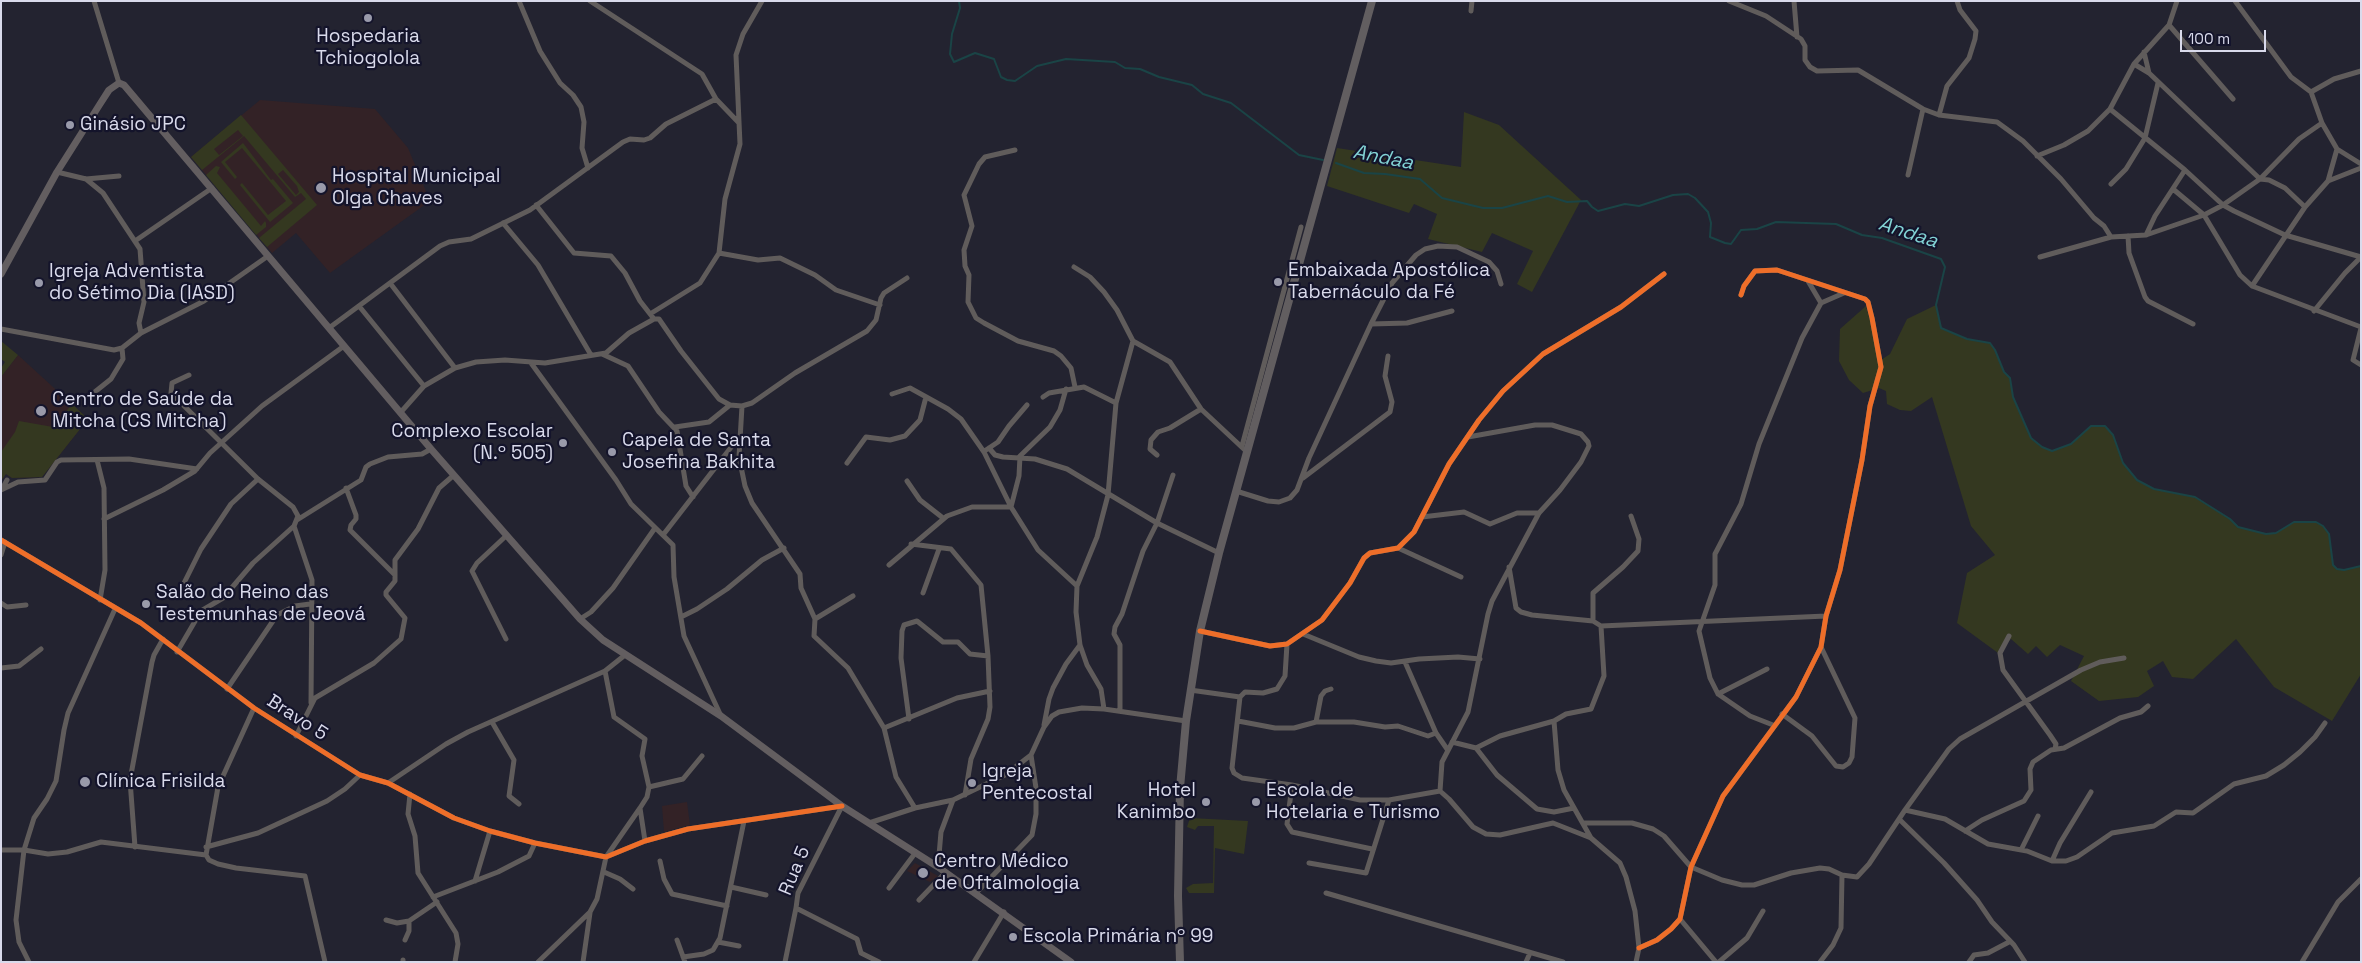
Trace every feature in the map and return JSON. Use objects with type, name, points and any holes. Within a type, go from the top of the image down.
[{"type":"main road","points":[[1180,962],[1179,829],[1186,721],[1200,631],[1236,491],[1257,394],[1328,164],[1372,1]]},
{"type":"main road","points":[[1,274],[57,172],[109,90],[119,83],[128,89],[431,449],[580,619],[603,640],[721,716],[842,806],[976,892],[1071,962]]},
{"type":"street","points":[[94,1],[119,83]]},
{"type":"street","points":[[519,1],[540,51],[560,83],[573,95],[581,107],[584,122],[582,148],[588,168]]},
{"type":"street","points":[[590,1],[702,74],[716,99],[739,124]]},
{"type":"street","points":[[401,412],[424,386],[455,368],[476,362],[505,360],[531,363],[609,352],[629,333],[700,283],[719,253],[725,199],[740,151],[736,55],[743,34],[762,1]]},
{"type":"street","points":[[1471,10],[1472,1]]},
{"type":"street","points":[[1729,1],[1766,16],[1803,41],[1805,60],[1810,67],[1817,70],[1858,70],[1923,109],[1939,115],[1978,118],[1997,122],[2023,141],[2061,179],[2094,218],[2104,226],[2111,237]]},
{"type":"street","points":[[1794,1],[1797,37]]},
{"type":"street","points":[[1939,115],[1947,86],[1969,58],[1976,39],[1976,31],[1960,10],[1957,1]]},
{"type":"street","points":[[2037,156],[2064,145],[2088,131],[2110,109],[2134,64],[2169,25],[2177,1]]},
{"type":"street","points":[[2236,1],[2291,77],[2311,92],[2322,123],[2338,149],[2361,164]]},
{"type":"street","points":[[2169,25],[2233,99]]},
{"type":"street","points":[[2144,52],[2148,73]]},
{"type":"street","points":[[2134,64],[2148,73],[2260,179],[2281,186],[2305,207]]},
{"type":"street","points":[[2311,92],[2334,79],[2361,71]]},
{"type":"street","points":[[2111,184],[2126,169],[2146,138],[2158,83]]},
{"type":"street","points":[[329,328],[440,246],[449,242],[471,239],[503,223],[536,205],[623,142],[630,139],[644,140],[650,138],[666,124],[716,99]]},
{"type":"street","points":[[1908,175],[1923,109]]},
{"type":"street","points":[[2110,109],[2185,170],[2223,205],[2285,235],[2361,257]]},
{"type":"street","points":[[2040,257],[2111,237],[2146,235],[2204,215],[2223,205],[2260,179],[2299,139],[2322,123]]},
{"type":"street","points":[[2252,286],[2305,207],[2328,181],[2338,149]]},
{"type":"street","points":[[1015,150],[985,157],[979,164],[964,195],[972,226],[964,250],[965,266],[969,275],[968,302],[976,318],[984,323],[1018,341],[1054,351],[1061,356],[1071,368],[1075,387]]},
{"type":"street","points":[[2328,181],[2361,168]]},
{"type":"street","points":[[2146,235],[2185,170]]},
{"type":"street","points":[[57,172],[86,179],[119,176]]},
{"type":"street","points":[[86,179],[103,193],[140,249],[143,268],[144,302],[139,323],[141,333]]},
{"type":"street","points":[[135,241],[212,188]]},
{"type":"street","points":[[2173,189],[2204,215],[2240,275],[2252,286],[2361,328],[2352,360],[2361,365]]},
{"type":"street","points":[[536,205],[574,253],[611,256],[625,273],[640,300],[652,316],[659,319],[681,351],[719,399],[730,405],[742,406],[762,397],[795,373],[867,331],[876,320],[884,293],[907,278]]},
{"type":"street","points":[[503,223],[538,265],[591,355]]},
{"type":"street","points":[[1267,366],[1301,226]]},
{"type":"street","points":[[2128,236],[2129,253],[2145,297],[2148,301],[2193,324]]},
{"type":"street","points":[[1236,491],[1268,501],[1279,502],[1290,498],[1303,478],[1309,458],[1392,283],[1405,266],[1424,249],[1438,246],[1457,247],[1473,253],[1489,262],[1497,271],[1501,284]]},
{"type":"street","points":[[719,253],[758,260],[780,258],[815,275],[836,290],[880,305]]},
{"type":"street","points":[[1,329],[114,350],[122,348],[141,333],[204,301],[268,256]]},
{"type":"street","points":[[2314,311],[2344,273],[2361,257]]},
{"type":"street","points":[[1074,268],[1090,277],[1104,292],[1117,310],[1133,341],[1170,362],[1201,409],[1244,449]]},
{"type":"street","points":[[1639,948],[1657,940],[1680,919],[1691,867],[1722,796],[1773,725],[1796,697],[1821,646],[1826,616],[1840,570],[1862,460],[1870,406],[1881,361],[1868,302],[1819,283],[1777,270],[1761,269],[1751,275],[1741,295]]},
{"type":"street","points":[[1200,631],[1270,646],[1287,644],[1322,620],[1350,583],[1364,558],[1370,553],[1398,548],[1414,532],[1449,464],[1489,406],[1543,354],[1621,307],[1664,274]]},
{"type":"street","points":[[1808,281],[1822,303]]},
{"type":"street","points":[[390,283],[455,368]]},
{"type":"street","points":[[1773,725],[1750,716],[1718,694],[1710,678],[1699,635],[1715,585],[1715,554],[1741,504],[1759,444],[1802,338],[1822,303],[1844,293]]},
{"type":"street","points":[[359,306],[424,386]]},
{"type":"street","points":[[1371,324],[1407,323],[1452,311]]},
{"type":"street","points":[[1104,709],[1101,688],[1087,665],[1080,645],[1076,612],[1077,586],[1098,537],[1108,495],[1116,403],[1133,341]]},
{"type":"street","points":[[104,520],[163,490],[197,469],[210,453],[262,406],[344,346]]},
{"type":"street","points":[[91,395],[111,379],[123,360],[122,348]]},
{"type":"street","points":[[602,354],[628,366],[659,412],[675,427],[679,435],[686,491],[693,497]]},
{"type":"street","points":[[1303,478],[1390,412],[1392,402],[1385,376],[1388,356]]},
{"type":"street","points":[[531,363],[616,480],[630,504],[670,542],[674,550],[674,577],[684,636],[690,654],[721,716]]},
{"type":"street","points":[[189,375],[172,383],[171,393],[258,478],[293,507],[298,516],[296,523],[312,580],[310,604],[311,703],[296,736]]},
{"type":"street","points":[[1043,397],[1075,387],[1087,388],[1116,403]]},
{"type":"street","points":[[892,394],[910,388],[948,409],[961,419],[984,452],[1012,507],[1038,550],[1077,586]]},
{"type":"street","points":[[1012,507],[1019,476],[1020,456],[1050,427],[1060,410],[1066,390]]},
{"type":"street","points":[[847,463],[866,436],[890,440],[904,436],[920,420],[926,397]]},
{"type":"street","points":[[675,427],[709,422],[730,405]]},
{"type":"street","points":[[984,452],[998,442],[1027,405]]},
{"type":"street","points":[[742,406],[739,457],[745,486],[760,516],[784,548],[800,574],[801,588],[815,619],[814,636],[848,668],[884,728],[896,777],[915,808]]},
{"type":"street","points":[[1157,455],[1150,449],[1151,440],[1158,432],[1170,428],[1201,409]]},
{"type":"street","points":[[1468,437],[1535,425],[1552,425],[1585,437],[1589,446],[1581,462],[1560,490],[1539,512],[1509,566],[1488,614],[1468,712],[1447,749],[1442,762],[1440,791],[1473,827],[1486,834],[1500,835],[1546,823],[1560,826],[1591,838],[1620,863],[1636,911],[1639,948],[1636,962]]},
{"type":"street","points":[[662,535],[740,436]]},
{"type":"street","points":[[989,448],[995,455],[1003,457],[1020,456],[1067,469],[1157,523],[1219,553]]},
{"type":"street","points":[[177,652],[201,611],[223,598],[253,563],[296,523],[346,488],[361,480],[366,467],[388,456],[422,454],[431,449]]},
{"type":"street","points":[[1,490],[18,482],[45,480],[57,462],[61,460],[129,459],[197,469]]},
{"type":"street","points":[[97,460],[104,488],[105,570],[100,600]]},
{"type":"street","points":[[311,703],[374,663],[400,639],[405,618],[386,595],[387,589],[395,581],[396,556],[418,529],[440,488],[454,475]]},
{"type":"street","points":[[1120,711],[1120,645],[1114,634],[1115,627],[1122,614],[1143,551],[1157,523],[1173,475]]},
{"type":"street","points":[[183,585],[201,550],[231,504],[258,478]]},
{"type":"street","points":[[1,490],[7,480]]},
{"type":"street","points":[[907,481],[920,500],[943,518]]},
{"type":"street","points":[[346,488],[356,515],[350,530],[395,575]]},
{"type":"street","points":[[889,565],[911,544],[932,531],[943,518],[972,507],[1012,507]]},
{"type":"street","points":[[1422,518],[1464,512],[1490,524],[1517,513],[1539,512]]},
{"type":"street","points":[[1593,621],[1593,593],[1638,551],[1639,539],[1631,516]]},
{"type":"street","points":[[580,619],[591,612],[613,588],[655,528]]},
{"type":"street","points":[[506,640],[472,571],[477,562],[507,535]]},
{"type":"street","points":[[1,555],[3,541]]},
{"type":"street","name":"Bravo 5","points":[[3,541],[163,639],[177,652],[254,708],[360,775],[388,783],[454,818],[535,843],[606,857]]},
{"type":"street","points":[[911,544],[954,551],[981,586],[990,691],[988,718],[970,759],[965,795]]},
{"type":"street","points":[[681,618],[697,610],[727,589],[762,560],[784,548]]},
{"type":"street","points":[[1398,548],[1461,578]]},
{"type":"street","points":[[923,593],[939,549]]},
{"type":"street","points":[[1509,566],[1514,601],[1516,608],[1522,612],[1593,621],[1601,626],[1785,616],[1826,616]]},
{"type":"street","points":[[815,619],[852,596]]},
{"type":"street","points":[[1,603],[7,607],[26,604]]},
{"type":"street","points":[[227,689],[277,615],[295,606],[310,604]]},
{"type":"street","points":[[30,962],[19,942],[16,920],[24,850],[34,818],[56,781],[68,713],[115,609]]},
{"type":"street","points":[[909,719],[901,646],[904,625],[917,621],[943,642],[958,642],[970,654],[988,656]]},
{"type":"street","points":[[1476,748],[1500,736],[1554,721],[1566,714],[1593,708],[1604,676],[1601,626]]},
{"type":"street","points":[[1303,634],[1359,657],[1376,661],[1405,662],[1428,658],[1480,659]]},
{"type":"street","points":[[2009,636],[2000,652],[2003,670],[2050,734],[2056,744],[2055,749]]},
{"type":"street","points":[[135,846],[130,780],[152,662],[154,654],[163,639]]},
{"type":"street","points":[[1287,644],[1285,676],[1277,690],[1264,693],[1246,692],[1240,697],[1232,768],[1234,773],[1242,778],[1292,785],[1360,800],[1389,800],[1440,791]]},
{"type":"street","points":[[1044,728],[1051,694],[1066,664],[1080,645]]},
{"type":"street","points":[[1782,714],[1812,736],[1836,766],[1843,767],[1849,763],[1852,757],[1855,718],[1821,646]]},
{"type":"street","points":[[1,668],[19,666],[41,649]]},
{"type":"street","points":[[388,783],[446,744],[605,671],[625,655]]},
{"type":"street","points":[[1583,823],[1632,823],[1653,829],[1664,836],[1691,867],[1722,880],[1742,885],[1754,885],[1791,873],[1820,868],[1829,869],[1842,876],[1852,878],[1862,873],[1905,810],[1950,749],[1960,739],[2025,700],[2094,665],[2113,659],[2124,658]]},
{"type":"street","points":[[1405,662],[1436,733],[1447,749]]},
{"type":"street","points":[[1718,694],[1767,668]]},
{"type":"street","points":[[538,962],[590,912],[597,899],[606,857],[647,797],[649,787],[642,756],[645,738],[614,718],[605,671]]},
{"type":"street","points":[[1316,722],[1321,696],[1325,691],[1331,689]]},
{"type":"street","points":[[1190,690],[1240,697]]},
{"type":"street","points":[[884,728],[957,698],[990,691]]},
{"type":"street","points":[[1965,831],[1982,820],[2022,802],[2031,790],[2031,765],[2055,749],[2064,748],[2120,718],[2141,712],[2148,706]]},
{"type":"street","points":[[254,708],[222,776],[206,847],[206,855],[209,860],[218,864],[236,868],[305,876],[325,962]]},
{"type":"street","points":[[868,822],[915,808],[953,800],[1005,775],[1031,755],[1044,728],[1052,716],[1058,712],[1082,708],[1104,709],[1186,721]]},
{"type":"street","points":[[1238,721],[1275,728],[1294,728],[1316,722],[1354,722],[1385,727],[1398,726],[1428,736],[1436,733]]},
{"type":"street","points":[[1554,721],[1558,770],[1564,790],[1591,838]]},
{"type":"street","points":[[492,722],[514,760],[509,796],[519,804]]},
{"type":"street","points":[[1905,810],[1944,820],[1988,844],[2021,850],[2052,861],[2066,861],[2077,857],[2112,833],[2154,826],[2172,813],[2192,812],[2234,784],[2266,776],[2300,752],[2316,737],[2324,722]]},
{"type":"street","points":[[1452,742],[1476,748],[1497,775],[1544,812],[1574,808]]},
{"type":"street","points":[[976,892],[1032,835],[1036,788],[1031,755]]},
{"type":"street","points":[[649,787],[682,779],[702,756]]},
{"type":"street","points":[[206,847],[258,833],[327,802],[345,790],[360,775]]},
{"type":"street","points":[[1292,785],[1287,824],[1292,832],[1372,849]]},
{"type":"street","points":[[2052,861],[2060,843],[2091,792]]},
{"type":"street","points":[[410,794],[408,814],[415,836],[416,866],[422,881],[456,933],[458,944],[455,962]]},
{"type":"street","points":[[938,867],[941,832],[953,800]]},
{"type":"street","points":[[1309,863],[1364,874],[1368,871],[1372,849],[1389,800]]},
{"type":"street","points":[[606,857],[645,841],[695,828],[842,806]]},
{"type":"street","name":"Rua 5","points":[[842,806],[798,893],[796,908],[851,935],[857,939],[861,953],[879,962]]},
{"type":"street","points":[[640,808],[645,841]]},
{"type":"street","points":[[1544,812],[1546,823]]},
{"type":"street","points":[[2021,850],[2038,816]]},
{"type":"street","points":[[1899,819],[1962,883],[2008,942],[2014,945],[2025,962]]},
{"type":"street","points":[[677,940],[684,959],[713,950],[718,942],[744,821]]},
{"type":"street","points":[[474,881],[490,830]]},
{"type":"street","points":[[1,850],[24,850],[40,854],[68,852],[95,842],[206,855]]},
{"type":"street","points":[[433,897],[498,872],[529,856],[535,843]]},
{"type":"street","points":[[889,888],[916,852]]},
{"type":"street","points":[[660,861],[664,879],[672,894],[727,906]]},
{"type":"street","points":[[604,872],[620,879],[633,889]]},
{"type":"street","points":[[919,900],[946,872]]},
{"type":"street","points":[[1820,962],[1833,944],[1841,928],[1842,876]]},
{"type":"street","points":[[2302,962],[2321,927],[2338,902],[2361,880]]},
{"type":"street","points":[[731,887],[766,895]]},
{"type":"street","points":[[1326,893],[1563,962]]},
{"type":"street","points":[[386,920],[397,923],[410,921],[437,902]]},
{"type":"street","points":[[785,962],[796,908]]},
{"type":"street","points":[[1680,919],[1717,962],[1747,938],[1763,911]]},
{"type":"street","points":[[583,962],[590,912]]},
{"type":"street","points":[[974,962],[1004,912]]},
{"type":"street","points":[[405,940],[409,931],[410,921]]},
{"type":"street","points":[[718,942],[740,946]]},
{"type":"street","points":[[1968,962],[1974,955],[1988,952],[2008,942]]},
{"type":"street","points":[[1526,962],[1530,952]]},
{"type":"shaded area","name":"Hospital Municipal Olga Chaves","points":[[260,100],[375,109],[408,148],[430,201],[330,273],[296,233],[272,253],[191,157]]},
{"type":"shaded area","name":"Centro de Saúde da Mitcha (CS Mitcha)","points":[[18,355],[88,419],[42,477],[12,478],[6,474],[1,481],[1,377]]},
{"type":"shaded area","points":[[687,802],[690,825],[664,832],[662,806]]},
{"type":"shaded area","name":"Centro Médico de Oftalmologia","points":[[915,863],[938,876],[930,882],[907,871]]},
{"type":"green space","points":[[1464,112],[1499,125],[1581,200],[1532,292],[1517,284],[1533,251],[1492,233],[1482,252],[1428,239],[1437,214],[1414,204],[1409,213],[1327,186],[1337,148],[1461,167]]},
{"type":"green space","points":[[241,115],[317,205],[267,247],[259,238],[306,199],[301,193],[295,197],[244,136],[202,170],[191,157]],"holes":[[[238,130],[243,136],[219,155],[214,149]],[[283,170],[297,186],[299,192],[296,195],[278,174]]]},
{"type":"green space","points":[[243,143],[271,180],[273,179],[293,203],[270,222],[240,185],[242,183],[268,215],[286,201],[242,148],[225,162],[237,177],[235,179],[221,162]]},
{"type":"green space","points":[[216,166],[220,167],[217,173],[261,226],[265,221],[266,227],[256,235],[206,175]]},
{"type":"green space","points":[[1936,305],[1942,328],[1967,339],[1990,343],[2004,372],[2010,378],[2013,397],[2031,438],[2042,447],[2052,451],[2071,444],[2091,426],[2105,426],[2113,435],[2123,463],[2137,480],[2154,489],[2193,496],[2230,519],[2238,527],[2266,534],[2276,533],[2294,522],[2316,522],[2323,526],[2329,534],[2333,565],[2337,569],[2344,570],[2361,566],[2361,674],[2332,721],[2274,687],[2236,639],[2193,679],[2172,677],[2163,661],[2147,671],[2154,686],[2138,697],[2099,701],[2071,681],[2084,656],[2060,645],[2047,657],[2036,646],[2028,654],[2011,639],[1998,653],[1957,623],[1967,573],[1995,555],[1971,526],[1932,397],[1911,411],[1900,410],[1887,404],[1886,391],[1879,388],[1863,393],[1849,380],[1839,361],[1840,329],[1866,306],[1881,360],[1890,354],[1907,319]]},
{"type":"green space","points":[[1,341],[18,355],[1,377],[1,368],[5,362],[1,359]]},
{"type":"green space","points":[[72,404],[88,419],[42,477],[12,478],[6,474],[1,481],[1,452],[15,432],[19,421],[53,427]]},
{"type":"green space","points":[[1190,818],[1248,821],[1244,854],[1215,848],[1214,893],[1189,893],[1186,888],[1193,884],[1213,883],[1214,826],[1198,826],[1195,830],[1187,827]]},
{"type":"waterway","name":"Andaa","points":[[959,1],[960,8],[952,34],[950,54],[954,62],[975,53],[994,59],[1001,77],[1015,81],[1037,66],[1066,59],[1115,62],[1125,68],[1140,69],[1159,77],[1192,85],[1203,94],[1231,103],[1299,155],[1323,160]]},
{"type":"waterway","name":"Andaa","points":[[1336,163],[1364,173],[1420,179],[1442,198],[1483,208],[1502,208],[1548,196],[1567,202],[1587,201],[1598,211],[1625,204],[1639,206],[1673,195],[1688,194],[1695,198],[1708,212],[1711,223],[1710,237],[1725,243],[1731,244],[1741,230],[1757,229],[1776,222],[1836,224],[1862,235],[1882,238],[1941,259],[1945,267],[1936,305],[1941,328],[1967,339],[1990,343],[2004,372],[2010,378],[2013,397],[2031,438],[2042,447],[2052,451],[2071,444],[2091,426],[2105,426],[2113,435],[2123,463],[2137,480],[2154,489],[2195,497],[2230,519],[2238,527],[2266,534],[2276,533],[2294,522],[2316,522],[2323,526],[2329,534],[2333,565],[2337,569],[2344,570],[2361,566]]},
{"type":"cycle path","points":[[1639,948],[1657,940],[1680,919],[1691,867],[1723,796],[1796,697],[1821,647],[1826,616],[1840,570],[1862,460],[1870,406],[1881,367],[1872,318],[1868,302],[1865,299],[1777,270],[1755,271],[1744,286],[1741,295]]},
{"type":"cycle path","points":[[1200,631],[1270,646],[1287,644],[1322,620],[1350,583],[1364,558],[1370,553],[1398,548],[1414,532],[1449,464],[1479,420],[1503,391],[1543,354],[1621,307],[1664,274]]},
{"type":"cycle path","points":[[1,540],[141,623],[254,708],[360,775],[388,783],[454,818],[490,831],[535,843],[606,857],[645,841],[688,829],[842,806]]},
{"type":"place","name":"Hospedaria Tchiogolola","points":[[368,18]]},
{"type":"place","name":"Ginásio JPC","points":[[70,125]]},
{"type":"place","name":"Hospital Municipal Olga Chaves","points":[[321,188]]},
{"type":"place","name":"Embaixada Apostólica Tabernáculo da Fé","points":[[1278,282]]},
{"type":"place","name":"Igreja Adventista do Sétimo Dia (IASD)","points":[[39,283]]},
{"type":"place","name":"Centro de Saúde da Mitcha (CS Mitcha)","points":[[41,411]]},
{"type":"place","name":"Complexo Escolar (N.º 505)","points":[[563,443]]},
{"type":"place","name":"Capela de Santa Josefina Bakhita","points":[[612,452]]},
{"type":"place","name":"Salão do Reino das Testemunhas de Jeová","points":[[146,604]]},
{"type":"place","name":"Clínica Frisilda","points":[[85,782]]},
{"type":"place","name":"Igreja Pentecostal","points":[[972,783]]},
{"type":"place","name":"Hotel Kanimbo","points":[[1206,802]]},
{"type":"place","name":"Escola de Hotelaria e Turismo","points":[[1256,802]]},
{"type":"place","name":"Centro Médico de Oftalmologia","points":[[923,873]]},
{"type":"place","name":"Escola Primária nº 99","points":[[1013,937]]}]
